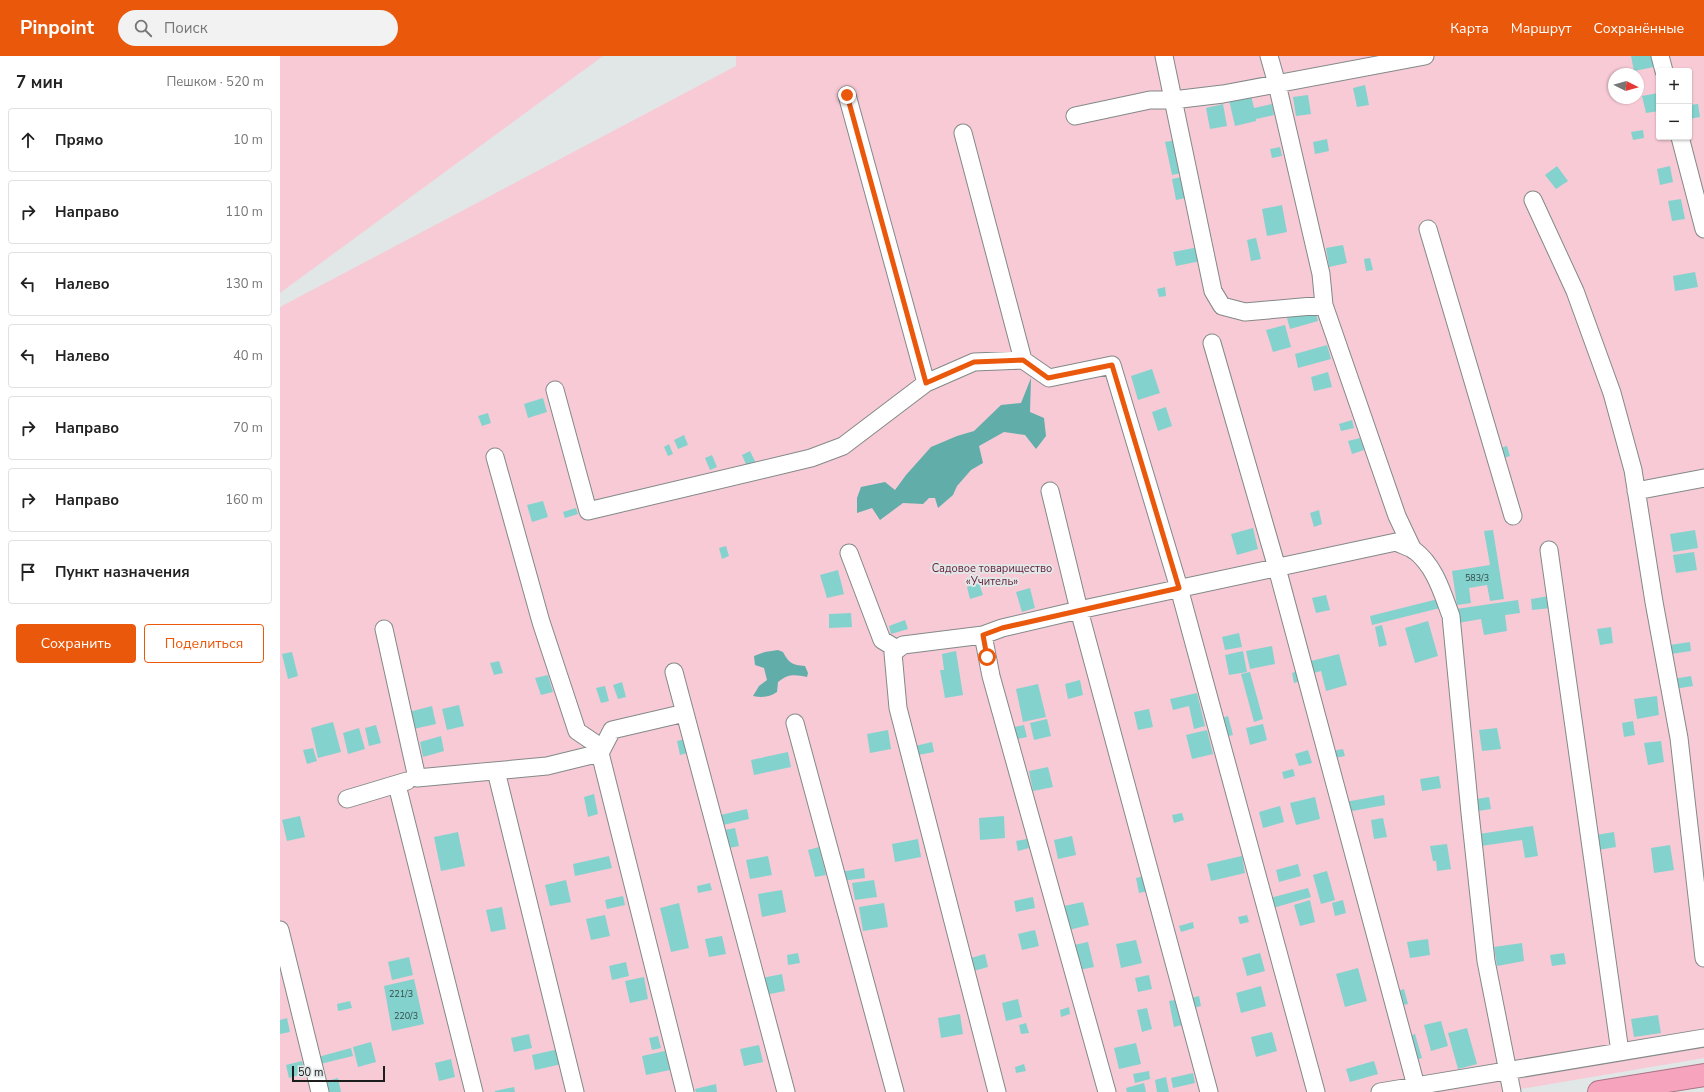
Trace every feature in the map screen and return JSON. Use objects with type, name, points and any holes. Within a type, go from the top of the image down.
[{"type":"highway","points":[[1599,1092],[1704,1075]]},
{"type":"street","points":[[1164,56],[1213,291],[1222,306],[1245,312],[1324,305]]},
{"type":"street","points":[[1269,56],[1277,84],[1321,274],[1324,305],[1397,516],[1413,550]]},
{"type":"street","points":[[1075,116],[1150,100],[1173,100],[1223,94],[1277,84],[1371,61],[1425,56]]},
{"type":"street","points":[[1660,56],[1663,68]]},
{"type":"street","points":[[847,95],[926,383]]},
{"type":"street","points":[[963,133],[1023,360]]},
{"type":"street","points":[[1681,140],[1704,229]]},
{"type":"street","points":[[1533,200],[1575,291],[1612,393],[1633,470],[1654,602],[1679,738],[1704,958]]},
{"type":"street","points":[[1428,229],[1512,516]]},
{"type":"street","points":[[1212,343],[1277,568],[1416,1086]]},
{"type":"street","points":[[555,390],[588,511],[811,458],[843,446],[926,383],[974,362],[1023,360],[1048,378],[1112,365],[1179,588],[1316,1092]]},
{"type":"street","points":[[495,457],[541,622],[577,731],[601,751],[685,1092]]},
{"type":"street","points":[[1636,491],[1704,478]]},
{"type":"street","points":[[1050,491],[1079,610],[1209,1092]]},
{"type":"street","points":[[998,1092],[898,708],[893,653],[903,645],[983,635],[1002,628],[1079,610],[1396,542],[1413,550],[1431,568],[1440,586],[1451,616],[1486,961],[1512,1092]]},
{"type":"street","points":[[1549,550],[1620,1052]]},
{"type":"street","points":[[849,553],[882,640],[897,649]]},
{"type":"street","points":[[384,629],[417,778]]},
{"type":"street","points":[[983,635],[991,676],[1107,1092]]},
{"type":"street","points":[[674,672],[786,1092]]},
{"type":"street","points":[[347,799],[417,778],[547,766],[601,751],[612,730],[685,713]]},
{"type":"street","points":[[795,723],[895,1092]]},
{"type":"street","points":[[496,771],[575,1092]]},
{"type":"street","points":[[397,785],[474,1092]]},
{"type":"street","points":[[280,930],[320,1092]]},
{"type":"street","points":[[1380,1092],[1704,1038]]},
{"type":"green space","points":[[280,56],[603,56],[280,293]]},
{"type":"green space","name":"Садовое товарищество «Учитель»","points":[[736,56],[1704,56],[1704,1058],[1503,1092],[280,1092],[280,307],[736,66]]},
{"type":"water","points":[[1031,378],[1030,412],[1044,418],[1046,436],[1036,449],[1025,435],[1004,432],[979,446],[983,463],[971,470],[957,486],[953,495],[938,508],[935,498],[929,498],[923,504],[903,503],[880,520],[872,508],[857,513],[857,498],[861,487],[885,482],[895,490],[931,447],[957,436],[974,431],[1001,405],[1021,403]]},
{"type":"water","points":[[778,650],[783,652],[791,663],[805,666],[808,673],[807,677],[799,675],[788,676],[778,682],[777,692],[774,694],[766,697],[753,696],[759,686],[767,680],[764,668],[755,665],[754,656],[765,652]]},
{"type":"building","points":[[1631,56],[1652,56],[1654,67],[1644,69],[1633,68]]},
{"type":"building","points":[[1365,85],[1369,105],[1357,107],[1353,88]]},
{"type":"building","points":[[1656,93],[1656,111],[1646,113],[1644,96]]},
{"type":"building","points":[[1251,95],[1254,108],[1272,104],[1274,115],[1235,126],[1229,100]]},
{"type":"building","points":[[1308,95],[1311,114],[1296,116],[1293,97]]},
{"type":"building","points":[[1223,104],[1227,126],[1210,129],[1206,108]]},
{"type":"building","points":[[1698,104],[1700,117],[1692,118],[1692,105]]},
{"type":"building","points":[[1643,130],[1644,138],[1633,140],[1631,132]]},
{"type":"building","points":[[1327,139],[1329,151],[1315,154],[1313,142]]},
{"type":"building","points":[[1176,140],[1182,173],[1172,175],[1165,142]]},
{"type":"building","points":[[1280,147],[1282,156],[1272,158],[1270,149]]},
{"type":"building","points":[[1557,166],[1568,181],[1556,189],[1545,175]]},
{"type":"building","points":[[1670,166],[1673,182],[1660,185],[1657,169]]},
{"type":"building","points":[[1186,176],[1190,197],[1176,200],[1172,179]]},
{"type":"building","points":[[1681,199],[1685,219],[1672,221],[1668,201]]},
{"type":"building","points":[[1282,205],[1287,232],[1267,236],[1262,209]]},
{"type":"building","points":[[1256,238],[1261,259],[1251,261],[1247,240]]},
{"type":"building","points":[[1343,245],[1347,263],[1329,267],[1326,248]]},
{"type":"building","points":[[1199,247],[1201,261],[1176,266],[1173,252]]},
{"type":"building","points":[[1370,258],[1373,270],[1366,271],[1364,259]]},
{"type":"building","points":[[1695,272],[1698,287],[1675,291],[1673,276]]},
{"type":"building","points":[[1165,287],[1166,296],[1159,297],[1157,289]]},
{"type":"building","points":[[1315,310],[1318,321],[1290,329],[1287,318]]},
{"type":"building","points":[[1285,325],[1291,347],[1273,352],[1266,330]]},
{"type":"building","points":[[1327,345],[1331,359],[1298,368],[1295,354]]},
{"type":"building","points":[[1152,369],[1160,393],[1138,400],[1131,376]]},
{"type":"building","points":[[1328,372],[1332,387],[1314,391],[1311,377]]},
{"type":"building","points":[[543,398],[547,412],[528,418],[524,404]]},
{"type":"building","points":[[1166,407],[1172,426],[1158,431],[1152,412]]},
{"type":"building","points":[[488,413],[491,423],[482,426],[478,416]]},
{"type":"building","points":[[1352,420],[1354,428],[1341,431],[1339,424]]},
{"type":"building","points":[[684,435],[688,445],[678,449],[674,440]]},
{"type":"building","points":[[1360,438],[1364,450],[1352,454],[1348,441]]},
{"type":"building","points":[[669,444],[673,454],[668,456],[664,447]]},
{"type":"building","points":[[1507,446],[1510,456],[1497,460],[1494,450]]},
{"type":"building","points":[[750,451],[756,463],[747,467],[742,455]]},
{"type":"building","points":[[712,455],[717,467],[710,470],[705,458]]},
{"type":"building","points":[[543,501],[548,517],[532,522],[527,505]]},
{"type":"building","points":[[576,508],[578,514],[565,518],[563,512]]},
{"type":"building","points":[[1319,510],[1322,524],[1314,527],[1310,513]]},
{"type":"building","points":[[1253,528],[1258,549],[1237,555],[1231,534]]},
{"type":"building","points":[[1493,530],[1504,599],[1490,601],[1487,585],[1469,588],[1471,603],[1457,605],[1452,571],[1490,565],[1484,531]]},
{"type":"building","points":[[1695,530],[1698,548],[1673,552],[1670,534]]},
{"type":"building","points":[[726,546],[729,556],[722,559],[719,548]]},
{"type":"building","points":[[1694,552],[1697,570],[1676,573],[1673,555]]},
{"type":"building","points":[[838,570],[844,594],[827,598],[820,575]]},
{"type":"building","points":[[979,583],[983,595],[970,599],[967,587]]},
{"type":"building","points":[[1030,588],[1035,608],[1022,612],[1016,592]]},
{"type":"building","points":[[1326,595],[1330,610],[1316,613],[1312,598]]},
{"type":"building","points":[[1549,596],[1551,608],[1532,610],[1531,599]]},
{"type":"building","points":[[1438,599],[1440,608],[1372,625],[1370,616]]},
{"type":"building","points":[[1518,600],[1520,613],[1505,615],[1507,631],[1484,635],[1481,619],[1458,623],[1456,609]]},
{"type":"building","points":[[851,613],[852,627],[829,628],[829,614]]},
{"type":"building","points":[[905,620],[908,629],[891,634],[889,626]]},
{"type":"building","points":[[1428,621],[1438,656],[1415,663],[1405,628]]},
{"type":"building","points":[[1382,625],[1387,645],[1379,647],[1375,627]]},
{"type":"building","points":[[1611,627],[1613,643],[1600,645],[1597,629]]},
{"type":"building","points":[[1239,633],[1242,647],[1225,650],[1222,637]]},
{"type":"building","points":[[1690,642],[1691,651],[1671,654],[1670,645]]},
{"type":"building","points":[[1272,646],[1275,664],[1250,669],[1246,651]]},
{"type":"building","points":[[956,651],[963,695],[945,698],[940,670],[944,670],[942,654]]},
{"type":"building","points":[[1243,651],[1247,672],[1229,675],[1225,655]]},
{"type":"building","points":[[292,652],[298,676],[288,679],[282,654]]},
{"type":"building","points":[[1339,654],[1347,685],[1326,691],[1321,671],[1310,674],[1307,662]]},
{"type":"building","points":[[499,661],[503,673],[494,675],[490,663]]},
{"type":"building","points":[[1298,671],[1301,681],[1294,683],[1292,673]]},
{"type":"building","points":[[1250,672],[1263,719],[1254,722],[1241,674]]},
{"type":"building","points":[[548,675],[553,692],[541,695],[535,678]]},
{"type":"building","points":[[1691,676],[1693,686],[1674,689],[1673,679]]},
{"type":"building","points":[[1080,680],[1083,695],[1068,699],[1065,684]]},
{"type":"building","points":[[622,682],[626,697],[618,699],[613,685]]},
{"type":"building","points":[[1038,684],[1046,717],[1023,722],[1016,689]]},
{"type":"building","points":[[605,686],[609,701],[601,703],[596,688]]},
{"type":"building","points":[[1197,693],[1205,726],[1194,729],[1189,706],[1173,710],[1170,699]]},
{"type":"building","points":[[1657,696],[1659,715],[1637,719],[1634,699]]},
{"type":"building","points":[[459,705],[464,726],[447,730],[442,709]]},
{"type":"building","points":[[432,706],[436,724],[409,730],[405,713]]},
{"type":"building","points":[[1149,709],[1153,727],[1138,730],[1134,712]]},
{"type":"building","points":[[1228,716],[1233,735],[1224,737],[1219,719]]},
{"type":"building","points":[[1047,719],[1051,736],[1034,740],[1030,723]]},
{"type":"building","points":[[1633,721],[1635,735],[1624,737],[1622,723]]},
{"type":"building","points":[[333,722],[341,752],[318,758],[311,728]]},
{"type":"building","points":[[1263,724],[1267,740],[1250,745],[1246,728]]},
{"type":"building","points":[[376,725],[381,743],[369,746],[365,728]]},
{"type":"building","points":[[1024,725],[1027,737],[1013,740],[1010,728]]},
{"type":"building","points":[[359,728],[365,749],[348,754],[343,733]]},
{"type":"building","points":[[1497,728],[1501,749],[1482,751],[1479,730]]},
{"type":"building","points":[[888,730],[891,749],[870,753],[867,734]]},
{"type":"building","points":[[1207,730],[1213,754],[1192,759],[1186,735]]},
{"type":"building","points":[[441,736],[444,751],[423,757],[420,742]]},
{"type":"building","points":[[685,739],[688,753],[680,755],[677,741]]},
{"type":"building","points":[[1661,741],[1664,762],[1648,765],[1644,743]]},
{"type":"building","points":[[932,742],[934,752],[913,756],[911,747]]},
{"type":"building","points":[[313,748],[317,761],[307,764],[303,750]]},
{"type":"building","points":[[1343,749],[1345,756],[1335,758],[1333,751]]},
{"type":"building","points":[[1308,750],[1312,763],[1299,766],[1295,754]]},
{"type":"building","points":[[788,752],[791,767],[754,775],[751,760]]},
{"type":"building","points":[[1048,767],[1053,787],[1033,791],[1029,771]]},
{"type":"building","points":[[1293,769],[1295,776],[1284,779],[1282,772]]},
{"type":"building","points":[[1439,776],[1441,788],[1422,791],[1420,779]]},
{"type":"building","points":[[594,794],[598,814],[588,817],[584,797]]},
{"type":"building","points":[[1384,795],[1385,805],[1347,812],[1345,802]]},
{"type":"building","points":[[1315,797],[1320,819],[1296,825],[1290,803]]},
{"type":"building","points":[[1489,797],[1491,809],[1478,811],[1476,799]]},
{"type":"building","points":[[1280,806],[1284,822],[1263,828],[1259,812]]},
{"type":"building","points":[[747,809],[749,819],[719,826],[716,816]]},
{"type":"building","points":[[1182,813],[1184,820],[1174,823],[1172,815]]},
{"type":"building","points":[[300,816],[305,837],[287,841],[282,820]]},
{"type":"building","points":[[1004,816],[1005,838],[980,840],[979,818]]},
{"type":"building","points":[[1383,818],[1387,837],[1374,839],[1371,820]]},
{"type":"building","points":[[1533,826],[1538,856],[1525,858],[1522,840],[1481,846],[1479,834]]},
{"type":"building","points":[[735,828],[739,846],[724,849],[720,831]]},
{"type":"building","points":[[458,832],[465,866],[441,871],[434,837]]},
{"type":"building","points":[[1614,832],[1616,847],[1598,850],[1596,835]]},
{"type":"building","points":[[1072,836],[1076,855],[1058,859],[1054,840]]},
{"type":"building","points":[[918,839],[921,857],[895,862],[892,844]]},
{"type":"building","points":[[1027,839],[1029,848],[1018,851],[1016,841]]},
{"type":"building","points":[[1447,844],[1451,869],[1437,871],[1436,861],[1433,861],[1430,846]]},
{"type":"building","points":[[1670,845],[1674,870],[1654,873],[1651,848]]},
{"type":"building","points":[[819,847],[826,875],[815,877],[808,850]]},
{"type":"building","points":[[609,856],[612,868],[575,876],[573,864]]},
{"type":"building","points":[[768,856],[772,875],[750,879],[746,860]]},
{"type":"building","points":[[1242,856],[1245,873],[1211,881],[1207,864]]},
{"type":"building","points":[[1298,864],[1301,876],[1279,882],[1276,870]]},
{"type":"building","points":[[864,868],[865,878],[841,881],[840,872]]},
{"type":"building","points":[[1327,871],[1335,900],[1321,904],[1313,875]]},
{"type":"building","points":[[1144,876],[1148,891],[1139,893],[1136,878]]},
{"type":"building","points":[[566,880],[571,902],[550,906],[545,885]]},
{"type":"building","points":[[874,880],[877,897],[855,900],[852,883]]},
{"type":"building","points":[[710,883],[712,890],[698,893],[697,886]]},
{"type":"building","points":[[1308,888],[1311,897],[1273,908],[1270,898]]},
{"type":"building","points":[[782,890],[786,912],[762,917],[758,894]]},
{"type":"building","points":[[623,896],[625,905],[607,909],[605,900]]},
{"type":"building","points":[[1033,897],[1035,908],[1016,912],[1014,901]]},
{"type":"building","points":[[1310,900],[1315,922],[1300,926],[1294,905]]},
{"type":"building","points":[[1343,900],[1346,913],[1335,916],[1332,903]]},
{"type":"building","points":[[1083,902],[1089,925],[1069,930],[1064,906]]},
{"type":"building","points":[[679,903],[689,948],[671,952],[660,908]]},
{"type":"building","points":[[884,903],[888,927],[863,931],[859,907]]},
{"type":"building","points":[[502,907],[506,929],[491,932],[486,910]]},
{"type":"building","points":[[605,915],[610,936],[591,940],[586,919]]},
{"type":"building","points":[[1247,915],[1249,922],[1240,924],[1238,917]]},
{"type":"building","points":[[1193,922],[1194,928],[1181,932],[1179,926]]},
{"type":"building","points":[[1035,930],[1039,946],[1022,950],[1018,934]]},
{"type":"building","points":[[722,936],[726,954],[709,957],[705,939]]},
{"type":"building","points":[[1428,939],[1430,955],[1410,958],[1407,942]]},
{"type":"building","points":[[1136,940],[1142,963],[1121,968],[1116,944]]},
{"type":"building","points":[[1088,942],[1094,967],[1079,970],[1074,945]]},
{"type":"building","points":[[1522,943],[1524,961],[1497,966],[1494,947]]},
{"type":"building","points":[[798,953],[800,963],[788,965],[787,955]]},
{"type":"building","points":[[1260,953],[1265,971],[1247,976],[1242,958]]},
{"type":"building","points":[[1564,953],[1566,964],[1552,966],[1550,955]]},
{"type":"building","points":[[985,954],[988,967],[970,972],[967,959]]},
{"type":"building","points":[[409,957],[413,975],[392,980],[388,962]]},
{"type":"building","points":[[626,962],[629,976],[612,980],[609,966]]},
{"type":"building","points":[[1358,968],[1367,1001],[1345,1007],[1336,974]]},
{"type":"building","points":[[782,974],[785,991],[765,995],[762,978]]},
{"type":"building","points":[[1149,975],[1152,989],[1138,992],[1135,978]]},
{"type":"building","points":[[644,977],[648,999],[630,1003],[625,981]]},
{"type":"building","points":[[414,979],[424,1024],[392,1031],[384,986]]},
{"type":"building","points":[[1261,986],[1266,1006],[1241,1013],[1236,993]]},
{"type":"building","points":[[1404,989],[1408,1004],[1402,1005],[1398,991]]},
{"type":"building","points":[[1199,996],[1201,1006],[1190,1009],[1187,999]]},
{"type":"building","points":[[1018,999],[1022,1017],[1006,1021],[1002,1003]]},
{"type":"building","points":[[1176,1000],[1182,1025],[1174,1027],[1169,1001]]},
{"type":"building","points":[[350,1001],[352,1008],[338,1011],[337,1004]]},
{"type":"building","points":[[1069,1007],[1070,1014],[1061,1017],[1060,1010]]},
{"type":"building","points":[[1147,1008],[1152,1029],[1142,1032],[1137,1010]]},
{"type":"building","points":[[960,1014],[963,1034],[941,1038],[938,1018]]},
{"type":"building","points":[[1658,1015],[1661,1033],[1634,1037],[1631,1019]]},
{"type":"building","points":[[287,1018],[290,1032],[280,1034],[280,1020]]},
{"type":"building","points":[[1441,1021],[1448,1046],[1431,1051],[1424,1025]]},
{"type":"building","points":[[1026,1023],[1029,1033],[1021,1034],[1019,1025]]},
{"type":"building","points":[[1467,1028],[1477,1064],[1458,1069],[1448,1033]]},
{"type":"building","points":[[1272,1032],[1277,1051],[1256,1057],[1251,1037]]},
{"type":"building","points":[[529,1034],[532,1048],[514,1052],[511,1038]]},
{"type":"building","points":[[1415,1034],[1422,1058],[1415,1060],[1408,1036]]},
{"type":"building","points":[[658,1036],[661,1048],[652,1050],[649,1038]]},
{"type":"building","points":[[371,1042],[376,1062],[358,1067],[353,1047]]},
{"type":"building","points":[[1136,1043],[1141,1064],[1119,1069],[1114,1048]]},
{"type":"building","points":[[759,1045],[763,1062],[744,1066],[740,1049]]},
{"type":"building","points":[[351,1048],[353,1056],[320,1064],[318,1057]]},
{"type":"building","points":[[559,1049],[562,1064],[535,1070],[532,1055]]},
{"type":"building","points":[[665,1051],[670,1070],[646,1075],[642,1056]]},
{"type":"building","points":[[451,1059],[455,1077],[439,1081],[435,1063]]},
{"type":"building","points":[[302,1061],[305,1073],[289,1078],[286,1065]]},
{"type":"building","points":[[1374,1061],[1378,1074],[1350,1082],[1346,1069]]},
{"type":"building","points":[[1024,1064],[1026,1071],[1016,1073],[1015,1067]]},
{"type":"building","points":[[1149,1071],[1150,1079],[1135,1083],[1133,1074]]},
{"type":"building","points":[[1193,1073],[1195,1083],[1173,1088],[1171,1078]]},
{"type":"building","points":[[1166,1077],[1169,1092],[1157,1092],[1155,1080]]},
{"type":"building","points":[[338,1078],[341,1092],[325,1092],[323,1082]]},
{"type":"building","points":[[1144,1083],[1146,1092],[1127,1092],[1126,1088]]},
{"type":"building","points":[[716,1084],[717,1092],[696,1092],[695,1089]]},
{"type":"building","points":[[514,1087],[515,1092],[495,1092],[495,1091]]},
{"type":"route","points":[[847,95],[926,383],[974,362],[1023,360],[1048,378],[1112,365],[1179,588],[1002,628],[983,635],[987,657]]}]
